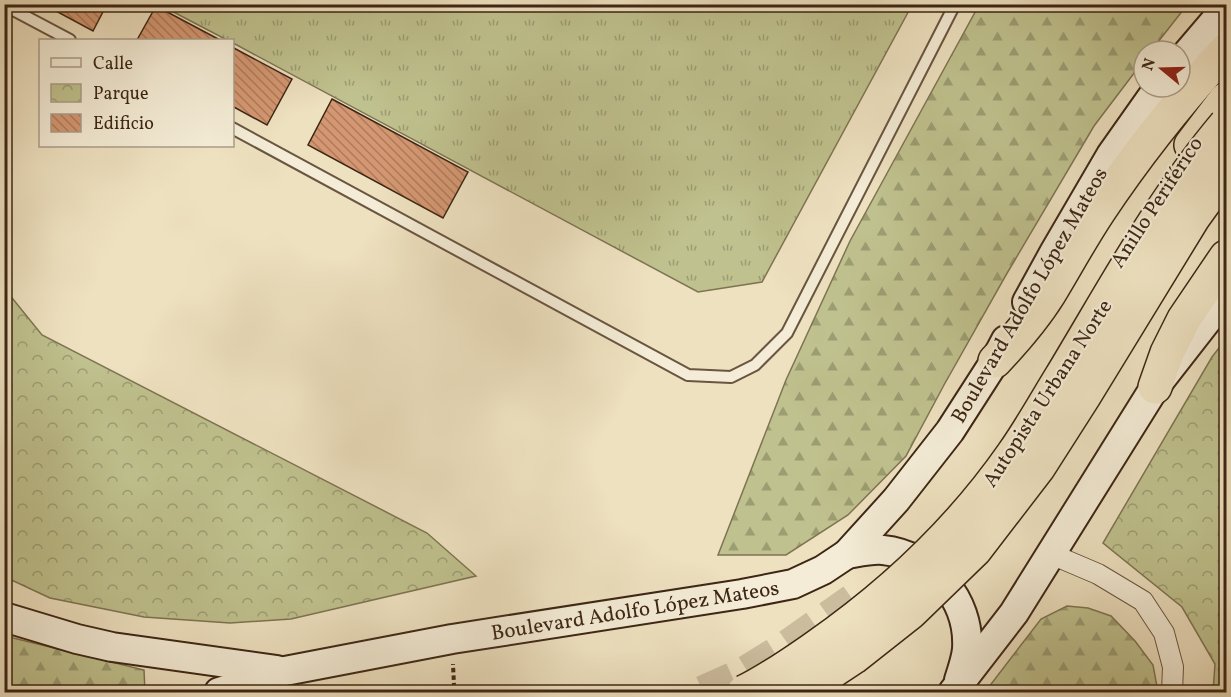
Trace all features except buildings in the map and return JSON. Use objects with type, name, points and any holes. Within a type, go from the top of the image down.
[{"type":"highway","points":[[995,361],[1027,325],[1049,294],[1100,211],[1134,162],[1170,114],[1227,50]]},
{"type":"highway","name":"Anillo Periférico","points":[[1070,337],[1158,194],[1187,151],[1227,99]]},
{"type":"highway","name":"Autopista Urbana Norte","points":[[744,693],[785,669],[842,629],[887,592],[935,548],[977,501],[1019,445],[1168,200],[1203,151],[1227,124]]},
{"type":"highway","name":"Autopista Urbana Norte","points":[[801,693],[854,657],[911,612],[975,550],[1038,468],[1192,218],[1227,172]]},
{"type":"highway","points":[[1076,435],[1177,266],[1227,199]]},
{"type":"highway","points":[[1155,387],[1167,353],[1184,319],[1227,257]]},
{"type":"main road","points":[[1192,48],[1227,8]]},
{"type":"main road","name":"Boulevard Adolfo López Mateos","points":[[219,693],[285,671],[452,639],[752,592],[793,584],[823,570],[847,554],[896,500],[950,431],[995,361],[1111,155],[1151,99]]},
{"type":"main road","points":[[952,693],[1014,613],[1155,387],[1227,296]]},
{"type":"main road","points":[[847,554],[865,550],[883,550],[900,554],[932,570],[945,583],[959,606],[966,632],[967,649],[964,667],[952,693]]},
{"type":"main road","points":[[4,617],[76,639],[112,647],[285,671]]},
{"type":"street","points":[[1051,554],[1098,574],[1143,601],[1164,633],[1173,667],[1172,693]]},
{"type":"lane","points":[[234,129],[688,375],[731,377],[755,365],[787,333],[955,4]]},
{"type":"lane","points":[[4,5],[68,39]]},
{"type":"green space","points":[[160,5],[912,5],[762,282],[698,292],[234,44],[234,39],[225,39]]},
{"type":"green space","points":[[979,5],[1187,5],[1160,39],[1132,39],[1132,76],[1094,126],[1006,275],[906,456],[848,515],[786,555],[718,555],[786,380],[850,241]]},
{"type":"green space","points":[[4,288],[42,335],[427,533],[476,576],[291,619],[230,623],[144,617],[50,598],[5,577]]},
{"type":"green space","points":[[1226,339],[1226,692],[1213,692],[1215,664],[1182,607],[1103,543],[1212,357]]},
{"type":"green space","points":[[1067,606],[1088,608],[1111,616],[1135,641],[1153,665],[1158,692],[985,692],[1041,619]]},
{"type":"green space","points":[[5,636],[144,670],[145,692],[5,692]]},
{"type":"tunnel","points":[[703,692],[743,674],[785,648],[853,600]]}]
